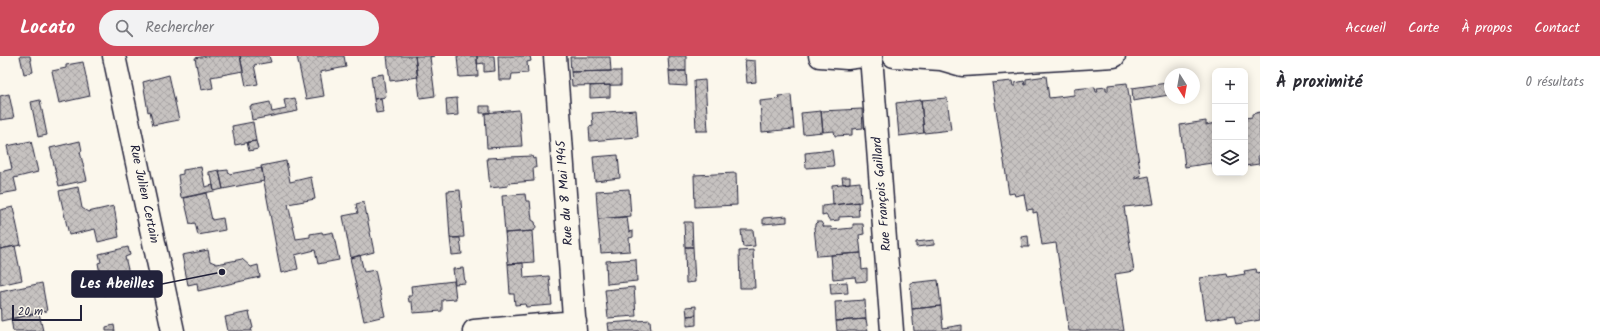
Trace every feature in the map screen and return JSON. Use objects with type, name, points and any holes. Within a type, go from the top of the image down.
[{"type":"street","name":"Rue Julien Certain","points":[[114,56],[173,331]]},
{"type":"street","name":"Rue du 8 Mai 1945","points":[[555,56],[575,327]]},
{"type":"street","points":[[820,56],[847,58],[862,56]]},
{"type":"street","name":"Rue François Gaillard","points":[[871,56],[892,331]]},
{"type":"street","points":[[894,56],[941,59],[962,65],[1114,56]]},
{"type":"street","points":[[474,331],[575,327]]},
{"type":"building","points":[[20,56],[30,56],[33,72],[24,74]]},
{"type":"building","points":[[206,56],[240,56],[243,71],[211,77],[213,88],[201,90],[195,58]]},
{"type":"building","points":[[240,56],[269,56],[271,62],[254,65],[258,84],[246,86]]},
{"type":"building","points":[[297,56],[344,56],[346,67],[320,72],[324,96],[306,99]]},
{"type":"building","points":[[387,56],[415,56],[418,77],[390,81]]},
{"type":"building","points":[[415,56],[434,56],[430,57],[435,96],[420,98]]},
{"type":"building","points":[[457,56],[477,56],[478,76],[459,77]]},
{"type":"building","points":[[477,56],[494,56],[495,71],[484,72],[484,63],[477,64]]},
{"type":"building","points":[[498,56],[530,56],[531,61],[527,62],[528,73],[512,74],[511,80],[499,80]]},
{"type":"building","points":[[668,56],[686,56],[686,71],[669,71]]},
{"type":"building","points":[[570,57],[610,57],[611,71],[571,72]]},
{"type":"building","points":[[745,60],[755,61],[756,82],[747,83]]},
{"type":"building","points":[[83,62],[90,96],[59,103],[52,71],[66,68],[66,65]]},
{"type":"building","points":[[621,71],[621,85],[572,86],[571,72]]},
{"type":"building","points":[[669,71],[686,71],[687,86],[670,85]]},
{"type":"building","points":[[383,74],[386,97],[374,99],[371,76]]},
{"type":"building","points":[[169,75],[179,120],[153,125],[150,111],[148,112],[143,82]]},
{"type":"building","points":[[1046,76],[1049,98],[1074,95],[1074,89],[1095,87],[1096,92],[1098,92],[1097,88],[1106,87],[1106,91],[1108,91],[1108,85],[1127,83],[1141,176],[1135,177],[1135,179],[1149,176],[1154,204],[1124,207],[1134,271],[1115,274],[1124,331],[1069,331],[1056,243],[1042,245],[1037,212],[1033,213],[1033,209],[1027,210],[1024,194],[1015,196],[1014,193],[1009,194],[992,83],[1012,81],[1013,86],[1015,86],[1015,83],[1024,81],[1026,85],[1026,79]]},
{"type":"building","points":[[705,80],[708,131],[696,131],[694,81]]},
{"type":"building","points":[[1164,83],[1164,96],[1133,101],[1132,88]]},
{"type":"building","points":[[610,85],[610,97],[590,98],[590,86]]},
{"type":"building","points":[[9,94],[14,118],[0,120],[0,96]]},
{"type":"building","points":[[791,95],[794,129],[762,132],[760,101],[779,99],[778,96]]},
{"type":"building","points":[[295,98],[298,111],[252,120],[250,106],[270,102],[272,112],[286,109],[284,100]]},
{"type":"building","points":[[381,98],[383,112],[376,113],[374,99]]},
{"type":"building","points":[[457,98],[458,115],[447,116],[446,99]]},
{"type":"building","points":[[947,98],[951,130],[924,133],[921,100]]},
{"type":"building","points":[[40,100],[47,135],[38,137],[31,102]]},
{"type":"building","points":[[921,100],[924,133],[899,136],[896,103]]},
{"type":"building","points":[[480,106],[490,106],[490,113],[480,113]]},
{"type":"building","points":[[862,109],[863,128],[852,129],[852,135],[835,136],[834,131],[823,132],[821,111]]},
{"type":"building","points":[[519,110],[522,146],[487,148],[485,113]]},
{"type":"building","points":[[636,110],[638,137],[590,141],[589,127],[593,126],[592,113]]},
{"type":"building","points":[[821,111],[823,132],[803,134],[801,113]]},
{"type":"building","points":[[1260,112],[1260,155],[1258,155],[1259,164],[1248,166],[1248,118],[1252,117],[1252,114]]},
{"type":"building","points":[[1206,121],[1206,125],[1212,124],[1212,163],[1185,167],[1180,125]]},
{"type":"building","points":[[253,122],[256,141],[235,145],[232,126]]},
{"type":"building","points":[[31,141],[38,172],[14,178],[17,191],[0,194],[0,172],[12,169],[7,146]]},
{"type":"building","points":[[80,141],[82,151],[80,152],[87,180],[59,186],[50,148]]},
{"type":"building","points":[[256,141],[258,149],[249,151],[247,142]]},
{"type":"building","points":[[832,150],[834,166],[806,168],[805,153]]},
{"type":"building","points":[[618,155],[620,178],[595,181],[593,157]]},
{"type":"building","points":[[532,156],[533,159],[535,158],[536,168],[533,168],[534,181],[508,183],[508,186],[490,188],[487,158]]},
{"type":"building","points":[[286,161],[290,182],[311,177],[315,199],[288,204],[296,239],[310,237],[310,234],[333,232],[339,260],[318,264],[315,250],[295,255],[298,269],[281,273],[261,166]]},
{"type":"building","points":[[201,167],[205,187],[213,185],[214,191],[181,198],[178,175],[183,174],[183,170]]},
{"type":"building","points":[[262,168],[264,181],[223,189],[219,171],[228,170],[229,174]]},
{"type":"building","points":[[219,170],[223,189],[214,191],[209,172]]},
{"type":"building","points":[[736,173],[737,205],[695,207],[694,175]]},
{"type":"building","points":[[842,177],[850,177],[850,183],[843,184]]},
{"type":"building","points":[[860,182],[861,202],[833,205],[832,185]]},
{"type":"building","points":[[78,187],[82,208],[88,212],[114,206],[119,237],[98,242],[95,229],[69,235],[59,191]]},
{"type":"building","points":[[629,189],[631,216],[598,219],[596,191]]},
{"type":"building","points":[[460,190],[464,237],[450,238],[447,191]]},
{"type":"building","points":[[206,193],[212,220],[223,218],[225,230],[198,235],[195,223],[190,224],[184,198]]},
{"type":"building","points":[[525,194],[526,201],[530,201],[532,220],[535,222],[536,227],[534,231],[505,233],[502,196]]},
{"type":"building","points":[[364,202],[374,252],[351,258],[343,216],[358,213],[356,204]]},
{"type":"building","points":[[858,202],[859,216],[839,217],[839,220],[830,221],[826,215],[822,216],[822,206]]},
{"type":"building","points":[[13,207],[21,245],[0,249],[0,210]]},
{"type":"building","points":[[787,216],[787,222],[763,224],[763,218]]},
{"type":"building","points":[[627,217],[629,232],[633,231],[633,237],[629,238],[630,251],[601,253],[598,219]]},
{"type":"building","points":[[684,222],[692,222],[693,247],[685,247]]},
{"type":"building","points":[[817,222],[821,222],[824,227],[831,227],[832,230],[853,228],[853,224],[863,224],[864,234],[859,235],[861,253],[817,256],[814,227]]},
{"type":"building","points":[[741,230],[753,230],[755,246],[743,247]]},
{"type":"building","points":[[532,231],[534,262],[508,264],[505,233]]},
{"type":"building","points":[[1028,236],[1029,247],[1022,247],[1021,237]]},
{"type":"building","points":[[450,238],[460,238],[462,254],[452,255]]},
{"type":"building","points":[[934,240],[934,245],[916,247],[916,242]]},
{"type":"building","points":[[15,246],[22,280],[0,285],[0,249]]},
{"type":"building","points":[[128,247],[130,255],[125,257],[132,286],[117,289],[118,292],[104,295],[98,263],[101,262],[99,254]]},
{"type":"building","points":[[685,247],[693,247],[695,282],[686,283]]},
{"type":"building","points":[[208,250],[210,261],[217,264],[242,259],[251,267],[258,265],[260,277],[198,291],[197,283],[188,285],[182,255]]},
{"type":"building","points":[[753,250],[755,288],[740,288],[739,251]]},
{"type":"building","points":[[861,253],[862,270],[867,269],[867,281],[856,282],[855,277],[833,279],[831,255]]},
{"type":"building","points":[[360,255],[364,272],[375,270],[385,316],[364,321],[350,258]]},
{"type":"building","points":[[636,259],[637,281],[607,284],[606,261]]},
{"type":"building","points":[[523,263],[524,278],[549,276],[552,305],[526,307],[525,304],[515,305],[514,294],[510,294],[508,264]]},
{"type":"building","points":[[463,268],[465,283],[455,284],[453,269]]},
{"type":"building","points":[[1256,269],[1257,273],[1260,272],[1260,320],[1236,324],[1234,315],[1206,320],[1200,278],[1227,274],[1228,277],[1245,274],[1244,271]]},
{"type":"building","points":[[938,280],[941,306],[912,309],[910,283]]},
{"type":"building","points":[[454,281],[456,299],[442,300],[442,311],[413,313],[412,302],[409,302],[408,296],[412,296],[411,286]]},
{"type":"building","points":[[847,282],[848,293],[831,294],[830,283]]},
{"type":"building","points":[[42,283],[47,311],[1,321],[0,292]]},
{"type":"building","points":[[634,287],[636,316],[608,318],[605,290]]},
{"type":"building","points":[[865,300],[866,319],[836,321],[835,302]]},
{"type":"building","points":[[696,306],[696,315],[687,316],[686,307]]},
{"type":"building","points":[[941,306],[943,328],[962,325],[962,331],[914,331],[912,309]]},
{"type":"building","points":[[249,312],[253,328],[251,329],[252,331],[228,331],[225,317]]},
{"type":"building","points":[[39,313],[43,331],[13,331],[11,319]]},
{"type":"building","points":[[696,315],[696,325],[687,326],[687,316]]},
{"type":"building","points":[[866,319],[868,331],[837,331],[836,321]]},
{"type":"building","points":[[650,320],[651,331],[609,331],[608,323]]},
{"type":"building","points":[[114,325],[115,331],[106,331],[106,327]]},
{"type":"place","name":"Les Abeilles","points":[[222,272]]}]
